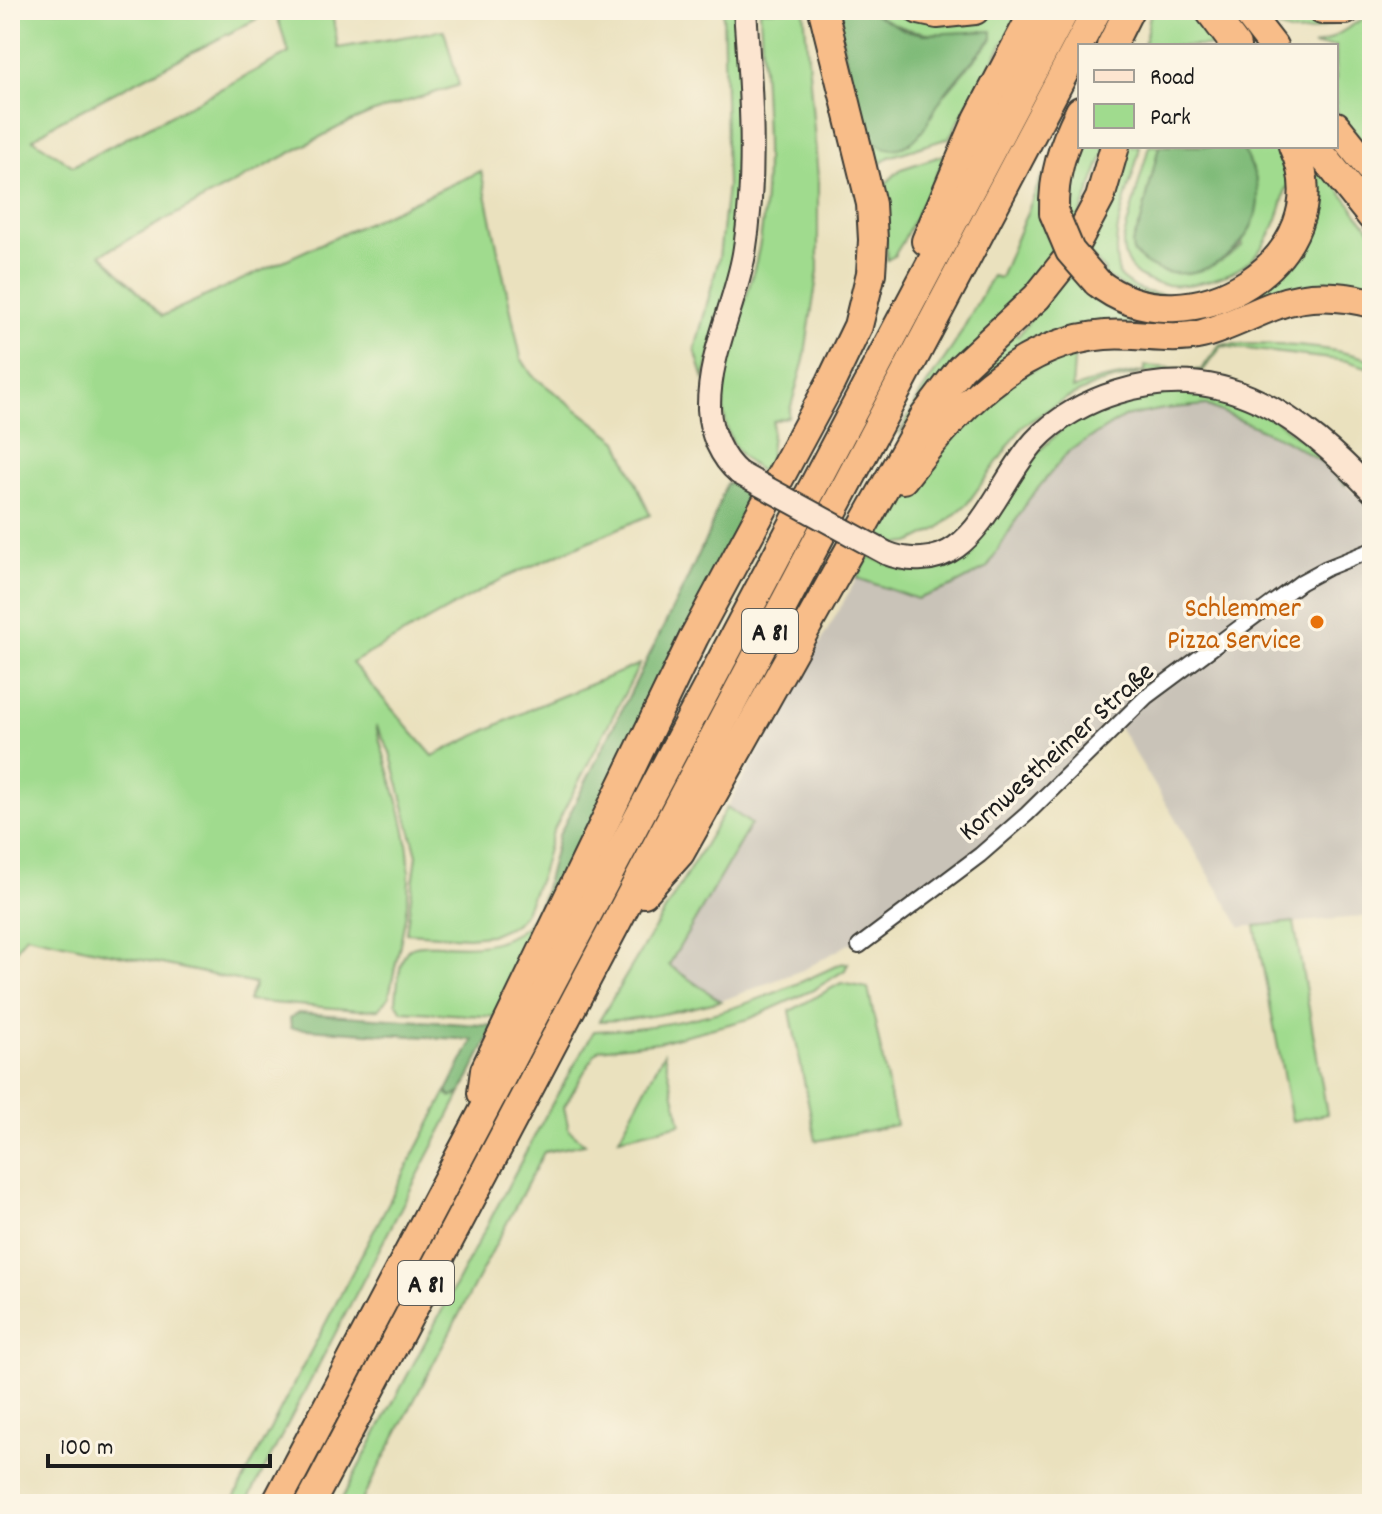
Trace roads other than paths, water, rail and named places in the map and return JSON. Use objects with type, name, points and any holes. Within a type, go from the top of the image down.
[{"type":"highway","points":[[528,1006],[694,637],[858,326],[871,273],[871,204],[823,10]]},
{"type":"highway","points":[[919,10],[937,14],[975,10]]},
{"type":"highway","points":[[893,337],[949,184],[978,119],[1035,10]]},
{"type":"highway","name":"A 81","points":[[276,1504],[478,1125],[507,1047],[528,1006],[893,337],[1065,10]]},
{"type":"highway","name":"A 81","points":[[1079,44],[1097,10]]},
{"type":"highway","points":[[1112,44],[1129,10]]},
{"type":"highway","points":[[1133,44],[1142,10]]},
{"type":"highway","points":[[1209,10],[1234,44]]},
{"type":"highway","points":[[1245,10],[1271,44]]},
{"type":"highway","points":[[1322,10],[1346,10]]},
{"type":"highway","name":"A 81","points":[[310,1504],[1078,46]]},
{"type":"highway","points":[[1078,116],[1059,159],[1054,213],[1070,251],[1097,282],[1136,304],[1171,309],[1211,303],[1242,288],[1272,262],[1289,239],[1302,206],[1302,176],[1294,148]]},
{"type":"highway","points":[[1338,128],[1372,171]]},
{"type":"highway","points":[[614,927],[680,853],[803,636],[903,449],[945,387],[1037,297],[1068,258],[1100,198],[1114,148]]},
{"type":"highway","points":[[1317,148],[1372,217]]},
{"type":"highway","points":[[860,529],[966,405],[1015,365],[1049,348],[1092,336],[1119,333],[1165,338],[1194,336],[1299,299],[1327,296],[1372,303]]},
{"type":"street","points":[[745,10],[751,193],[740,273],[722,336],[709,404],[713,431],[729,465],[739,473],[886,553],[908,559],[925,559],[940,556],[954,548],[975,527],[1035,441],[1056,422],[1105,396],[1135,387],[1199,383],[1252,396],[1286,414],[1320,441],[1372,491]]},
{"type":"street","name":"Kornwestheimer Straße","points":[[859,946],[980,855],[1027,814],[1146,697],[1301,582],[1372,550]]},
{"type":"place","name":"Schlemmer Pizza Service","points":[[1317,622]]}]
